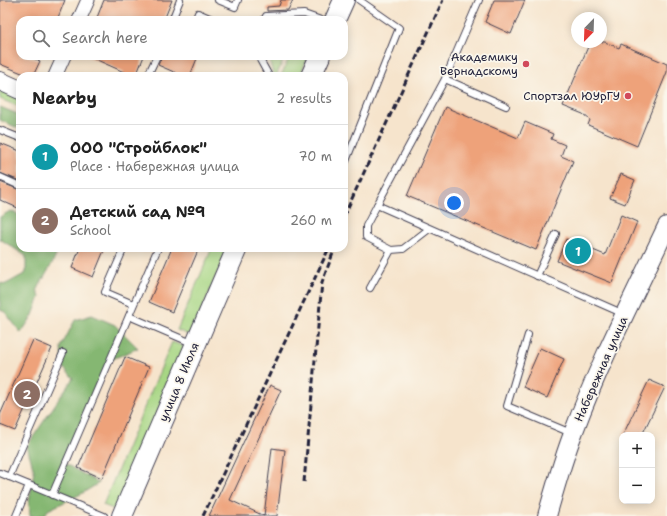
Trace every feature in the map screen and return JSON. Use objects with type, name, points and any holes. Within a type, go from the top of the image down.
[{"type":"main road","points":[[337,16],[344,0]]},
{"type":"main road","points":[[313,72],[318,60]]},
{"type":"main road","name":"улица 8 Июля","points":[[122,516],[235,252]]},
{"type":"street","points":[[81,16],[88,0]]},
{"type":"street","points":[[57,72],[62,60]]},
{"type":"street","points":[[0,81],[16,88]]},
{"type":"street","name":"Набережная улица","points":[[547,516],[573,434],[604,360],[667,226]]},
{"type":"lane","points":[[174,16],[180,0]]},
{"type":"lane","points":[[218,0],[235,7],[238,0]]},
{"type":"lane","points":[[348,156],[399,28],[359,0]]},
{"type":"lane","points":[[429,229],[403,249],[391,250],[366,237],[366,226],[445,79],[479,0]]},
{"type":"lane","points":[[197,16],[198,13],[205,16]]},
{"type":"lane","points":[[266,16],[304,14],[310,16]]},
{"type":"lane","points":[[149,72],[155,60]]},
{"type":"lane","points":[[260,60],[267,72]]},
{"type":"lane","points":[[445,79],[506,106]]},
{"type":"lane","points":[[0,130],[16,136]]},
{"type":"lane","points":[[0,177],[16,184]]},
{"type":"lane","points":[[377,205],[625,315]]},
{"type":"lane","points":[[537,276],[556,234]]},
{"type":"lane","points":[[370,288],[391,250]]},
{"type":"lane","points":[[122,252],[105,292],[134,304]]},
{"type":"lane","points":[[52,495],[156,252]]},
{"type":"lane","points":[[129,316],[195,345]]},
{"type":"lane","points":[[528,335],[507,406],[573,434]]},
{"type":"lane","points":[[9,477],[63,353]]},
{"type":"lane","points":[[0,473],[104,516]]},
{"type":"lane","points":[[16,516],[29,485]]},
{"type":"green space","points":[[271,60],[283,60],[278,72],[273,72],[270,63]]},
{"type":"green space","points":[[288,60],[306,60],[302,72],[283,72]]},
{"type":"green space","points":[[0,89],[16,95],[16,105],[0,99]]},
{"type":"green space","points":[[0,107],[16,113],[16,127],[0,120]]},
{"type":"green space","points":[[10,211],[16,213],[16,249],[0,239],[0,217]]},
{"type":"green space","points":[[20,252],[57,252],[37,291],[40,297],[33,315],[21,333],[5,312],[0,310],[0,283],[6,284],[26,273],[26,256]]},
{"type":"green space","points":[[210,252],[226,252],[191,336],[177,330]]},
{"type":"green space","points":[[92,315],[115,325],[138,348],[108,361],[64,463],[99,483],[81,494],[48,510],[44,516],[30,516],[29,502],[34,471],[27,446],[73,378],[62,366],[61,347],[75,320]]},
{"type":"green space","points":[[172,342],[186,347],[116,510],[103,505]]},
{"type":"building","points":[[0,0],[65,0],[59,16],[16,16],[16,60],[40,61],[35,72],[19,72],[0,64]]},
{"type":"building","points":[[104,0],[172,0],[166,16],[98,16]]},
{"type":"building","points":[[281,0],[293,0],[288,10],[267,11],[267,7],[279,6]]},
{"type":"building","points":[[494,0],[525,0],[511,34],[485,22]]},
{"type":"building","name":"Спортзал ЮУрГУ","points":[[607,43],[619,48],[621,44],[667,64],[667,72],[637,146],[588,125],[590,120],[583,114],[563,106],[587,48],[607,48]]},
{"type":"building","points":[[97,60],[142,60],[138,72],[124,72]]},
{"type":"building","points":[[160,60],[196,60],[192,72],[174,72],[158,65]]},
{"type":"building","points":[[445,107],[518,138],[525,122],[553,134],[551,139],[565,145],[561,156],[573,161],[536,250],[407,196]]},
{"type":"building","points":[[0,143],[16,149],[16,179],[0,173]]},
{"type":"building","points":[[621,174],[635,180],[625,204],[610,198]]},
{"type":"building","points":[[0,182],[16,188],[16,207],[0,200]]},
{"type":"building","points":[[621,215],[637,222],[612,283],[557,261],[566,239],[605,255]]},
{"type":"building","points":[[78,252],[103,252],[93,277],[72,268]]},
{"type":"building","points":[[170,252],[197,252],[172,312],[149,302]]},
{"type":"building","points":[[33,340],[52,348],[15,431],[0,425],[0,415]]},
{"type":"building","points":[[540,348],[564,359],[547,398],[523,387]]},
{"type":"building","points":[[125,357],[149,367],[102,478],[78,468]]},
{"type":"building","points":[[649,380],[665,387],[643,432],[624,432]]},
{"type":"building","points":[[270,385],[281,390],[230,500],[264,516],[209,516]]},
{"type":"building","points":[[272,448],[285,450],[277,516],[264,516]]},
{"type":"railway","points":[[348,207],[443,0]]},
{"type":"railway","points":[[203,516],[327,252]]},
{"type":"railway","points":[[304,482],[322,282],[333,252]]},
{"type":"place","name":"Академику Вернадскому","points":[[526,64]]},
{"type":"place","name":"Спортзал ЮУрГУ","points":[[628,96]]},
{"type":"place","name":"ООО \"Стройблок\"","points":[[578,251]]},
{"type":"place","name":"Детский сад №9","points":[[27,394]]}]
